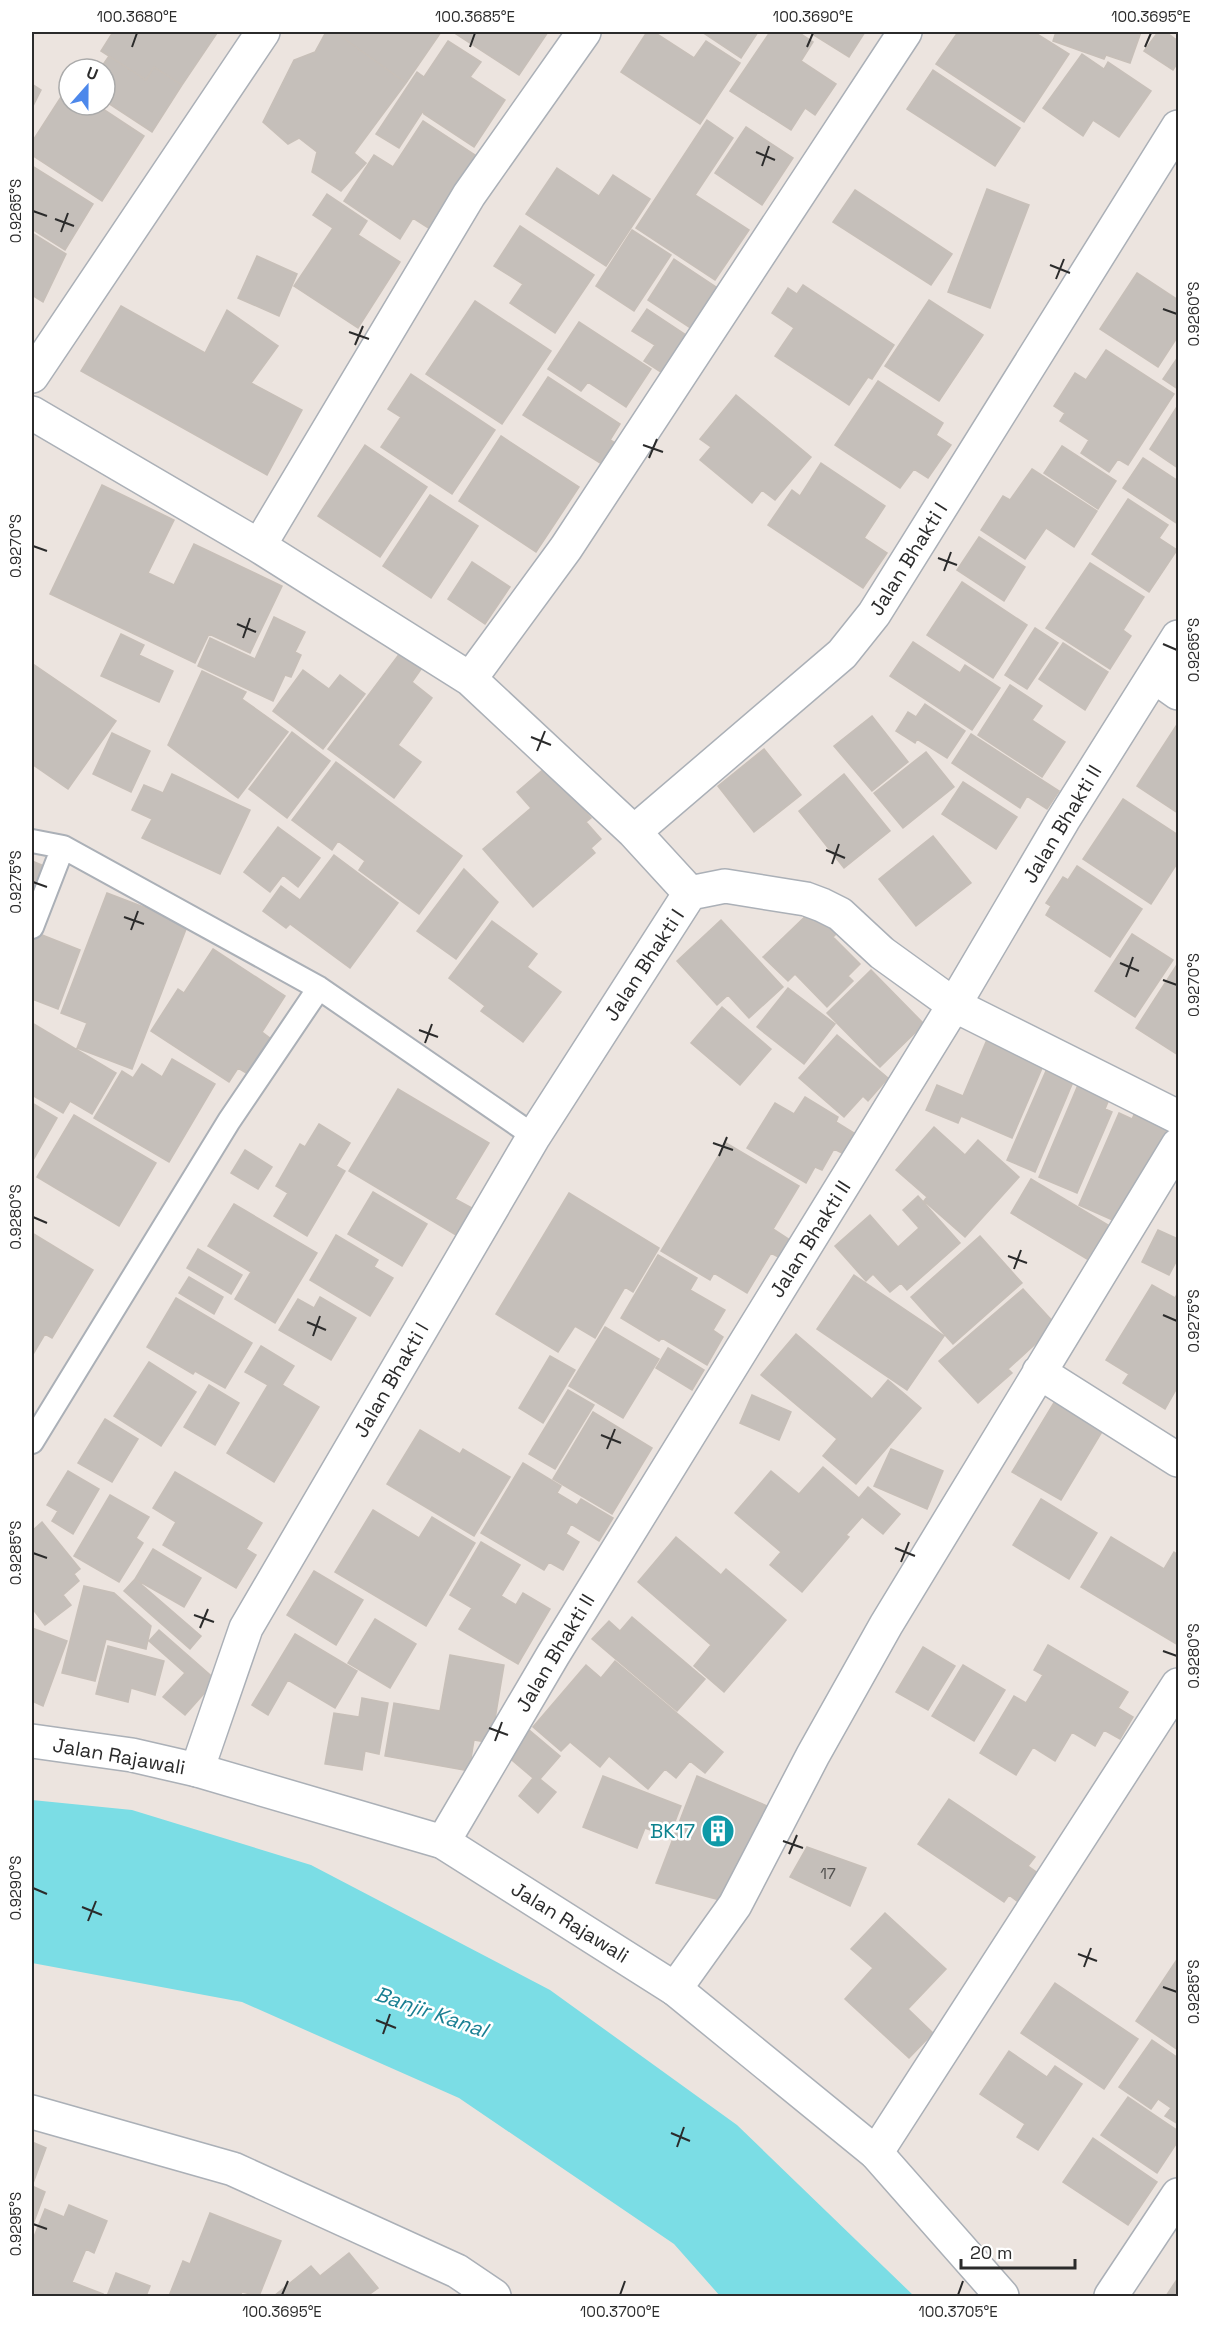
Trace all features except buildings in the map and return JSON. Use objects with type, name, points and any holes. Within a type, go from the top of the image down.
[{"type":"street","points":[[32,376],[263,32]]},
{"type":"street","points":[[259,546],[469,195],[584,32]]},
{"type":"street","points":[[470,679],[566,548],[905,32]]},
{"type":"street","name":"Jalan Bhakti I","points":[[197,1770],[246,1628],[534,1136],[690,893],[634,832],[842,654],[874,614],[1179,127]]},
{"type":"street","points":[[32,413],[259,546],[470,679],[634,832]]},
{"type":"street","name":"Jalan Bhakti II","points":[[442,1842],[560,1645],[954,1005],[1063,819],[1166,684],[1179,637]]},
{"type":"street","points":[[690,893],[725,886],[806,899],[822,905],[840,914],[882,953],[954,1005],[1179,1116]]},
{"type":"street","points":[[675,1989],[735,1905],[841,1705],[1039,1372],[1179,1145]]},
{"type":"street","points":[[1039,1372],[1179,1460]]},
{"type":"street","points":[[876,2153],[1179,1685]]},
{"type":"street","name":"Jalan Rajawali","points":[[32,1741],[132,1755],[197,1770],[442,1842],[675,1989],[876,2153],[1002,2296]]},
{"type":"street","points":[[32,2112],[233,2169],[458,2271],[494,2296]]},
{"type":"street","points":[[1111,2296],[1179,2195]]},
{"type":"lane","points":[[32,841],[63,847],[318,988],[534,1136]]},
{"type":"lane","points":[[32,927],[63,847]]},
{"type":"lane","points":[[32,1442],[229,1121],[318,988]]},
{"type":"water","name":"Banjir Kanal","points":[[32,1800],[132,1810],[311,1865],[550,1990],[737,2125],[914,2296],[720,2296],[674,2244],[459,2098],[242,2002],[32,1963]]},
{"type":"place","name":"BK17","points":[[718,1831]]}]
